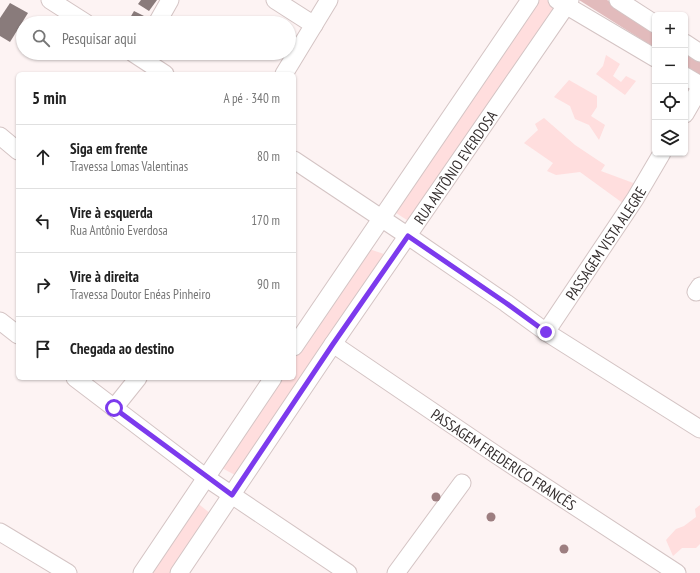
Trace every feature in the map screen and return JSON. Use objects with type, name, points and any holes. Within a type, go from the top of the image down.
[{"type":"street","points":[[50,0],[75,16]]},
{"type":"street","points":[[161,16],[170,0]]},
{"type":"street","points":[[275,0],[314,25]]},
{"type":"street","points":[[296,54],[329,0]]},
{"type":"street","points":[[296,344],[530,0]]},
{"type":"street","points":[[618,0],[652,22]]},
{"type":"street","points":[[565,2],[652,56]]},
{"type":"street","name":"RUA ANTÔNIO EVERDOSA","points":[[179,573],[565,2]]},
{"type":"street","points":[[688,45],[700,53]]},
{"type":"street","points":[[145,60],[162,72]]},
{"type":"street","points":[[285,72],[293,60]]},
{"type":"street","points":[[688,78],[700,85]]},
{"type":"street","points":[[688,109],[700,88]]},
{"type":"street","points":[[0,136],[16,149]]},
{"type":"street","name":"PASSAGEM VISTA ALEGRE","points":[[546,332],[635,199],[660,156]]},
{"type":"street","points":[[296,161],[382,218],[546,332],[698,424]]},
{"type":"street","points":[[0,321],[16,333]]},
{"type":"street","name":"PASSAGEM FREDERICO FRANCÊS","points":[[333,344],[498,456],[677,573]]},
{"type":"street","points":[[78,380],[206,477],[348,573]]},
{"type":"street","points":[[114,408],[136,380]]},
{"type":"street","points":[[142,573],[272,380]]},
{"type":"street","points":[[396,573],[462,483]]},
{"type":"street","points":[[0,532],[68,573]]},
{"type":"shaded area","points":[[535,0],[547,0],[557,6],[410,222],[393,211]]},
{"type":"shaded area","points":[[579,0],[607,0],[652,28],[652,46]]},
{"type":"shaded area","points":[[688,51],[700,58],[700,77],[688,69]]},
{"type":"shaded area","points":[[606,55],[620,64],[613,76],[621,82],[626,76],[636,81],[625,95],[596,74],[603,66]]},
{"type":"shaded area","points":[[569,80],[597,96],[597,107],[591,116],[605,125],[599,140],[589,125],[575,119],[570,106],[554,97]]},
{"type":"shaded area","points":[[544,118],[575,145],[605,165],[601,171],[636,184],[624,204],[580,172],[556,175],[547,171],[553,163],[524,143],[538,130],[535,124]]},
{"type":"shaded area","points":[[369,249],[384,254],[235,475],[220,467],[280,380],[296,380],[296,356]]},
{"type":"shaded area","points":[[196,502],[211,514],[170,573],[148,573]]},
{"type":"shaded area","points":[[700,505],[700,544],[696,548],[682,548],[673,556],[666,540],[676,529],[684,526],[696,517],[695,509]]},
{"type":"building","points":[[141,0],[157,0],[149,11],[138,4]]},
{"type":"building","points":[[10,3],[28,13],[26,16],[16,16],[16,32],[10,42],[0,36],[0,18]]},
{"type":"building","points":[[134,11],[144,16],[131,16]]},
{"type":"route","points":[[114,408],[232,495],[333,344],[408,236],[546,332]]}]
